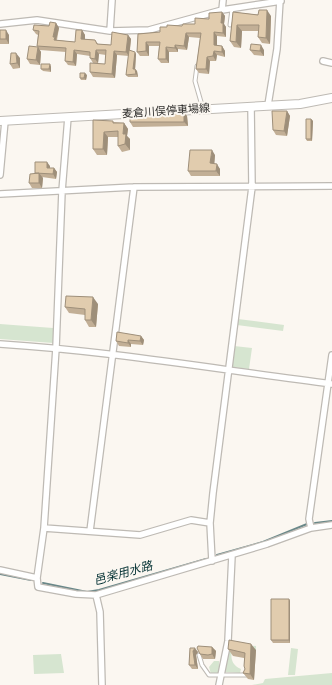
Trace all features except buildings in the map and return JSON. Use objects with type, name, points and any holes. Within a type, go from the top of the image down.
[{"type":"main road","name":"麦倉川俣停車場線","points":[[3,121],[300,104],[332,98]]},
{"type":"street","points":[[110,31],[112,0]]},
{"type":"street","points":[[222,10],[223,0]]},
{"type":"street","points":[[0,24],[37,20],[110,31],[155,29],[222,10],[281,1],[277,49],[268,105]]},
{"type":"street","points":[[323,61],[332,62]]},
{"type":"street","points":[[212,561],[210,524],[227,370],[252,187],[251,106]]},
{"type":"street","points":[[68,117],[62,191],[56,348],[44,528],[37,578],[38,587],[42,589],[76,594],[96,595],[232,555],[311,528],[332,526]]},
{"type":"street","points":[[0,175],[3,121]]},
{"type":"street","points":[[0,194],[134,187],[332,186]]},
{"type":"street","points":[[90,531],[134,187]]},
{"type":"street","points":[[0,344],[113,354],[330,384]]},
{"type":"street","points":[[311,528],[309,520],[330,384],[332,355]]},
{"type":"street","points":[[44,528],[140,535],[191,520],[210,524]]},
{"type":"street","points":[[219,685],[228,641],[232,555]]},
{"type":"street","points":[[0,570],[37,578]]},
{"type":"street","points":[[96,595],[100,612],[102,685]]},
{"type":"lane","points":[[230,25],[232,8]]},
{"type":"lane","points":[[198,61],[195,81],[203,109]]},
{"type":"lane","points":[[199,655],[202,665],[209,675],[246,675]]},
{"type":"green space","points":[[238,319],[284,325],[283,331],[237,325]]},
{"type":"green space","points":[[0,324],[53,328],[53,343],[0,339]]},
{"type":"green space","points":[[234,346],[252,348],[249,369],[233,367],[231,365]]},
{"type":"green space","points":[[229,644],[256,646],[256,650],[232,647],[232,660],[237,667],[241,669],[240,673],[225,672]]},
{"type":"green space","points":[[291,648],[298,649],[295,675],[288,675]]},
{"type":"green space","points":[[61,654],[64,673],[34,674],[33,655]]},
{"type":"green space","points":[[214,661],[219,661],[219,673],[211,674],[209,667]]},
{"type":"green space","points":[[332,673],[332,685],[252,685],[263,683],[265,679]]},
{"type":"waterway","name":"邑楽用水路","points":[[315,523],[332,521]]},
{"type":"waterway","name":"邑楽用水路","points":[[217,555],[263,542],[307,524]]},
{"type":"waterway","name":"邑楽用水路","points":[[43,583],[87,592],[99,590],[206,559]]},
{"type":"waterway","name":"邑楽用水路","points":[[0,574],[31,580]]}]
